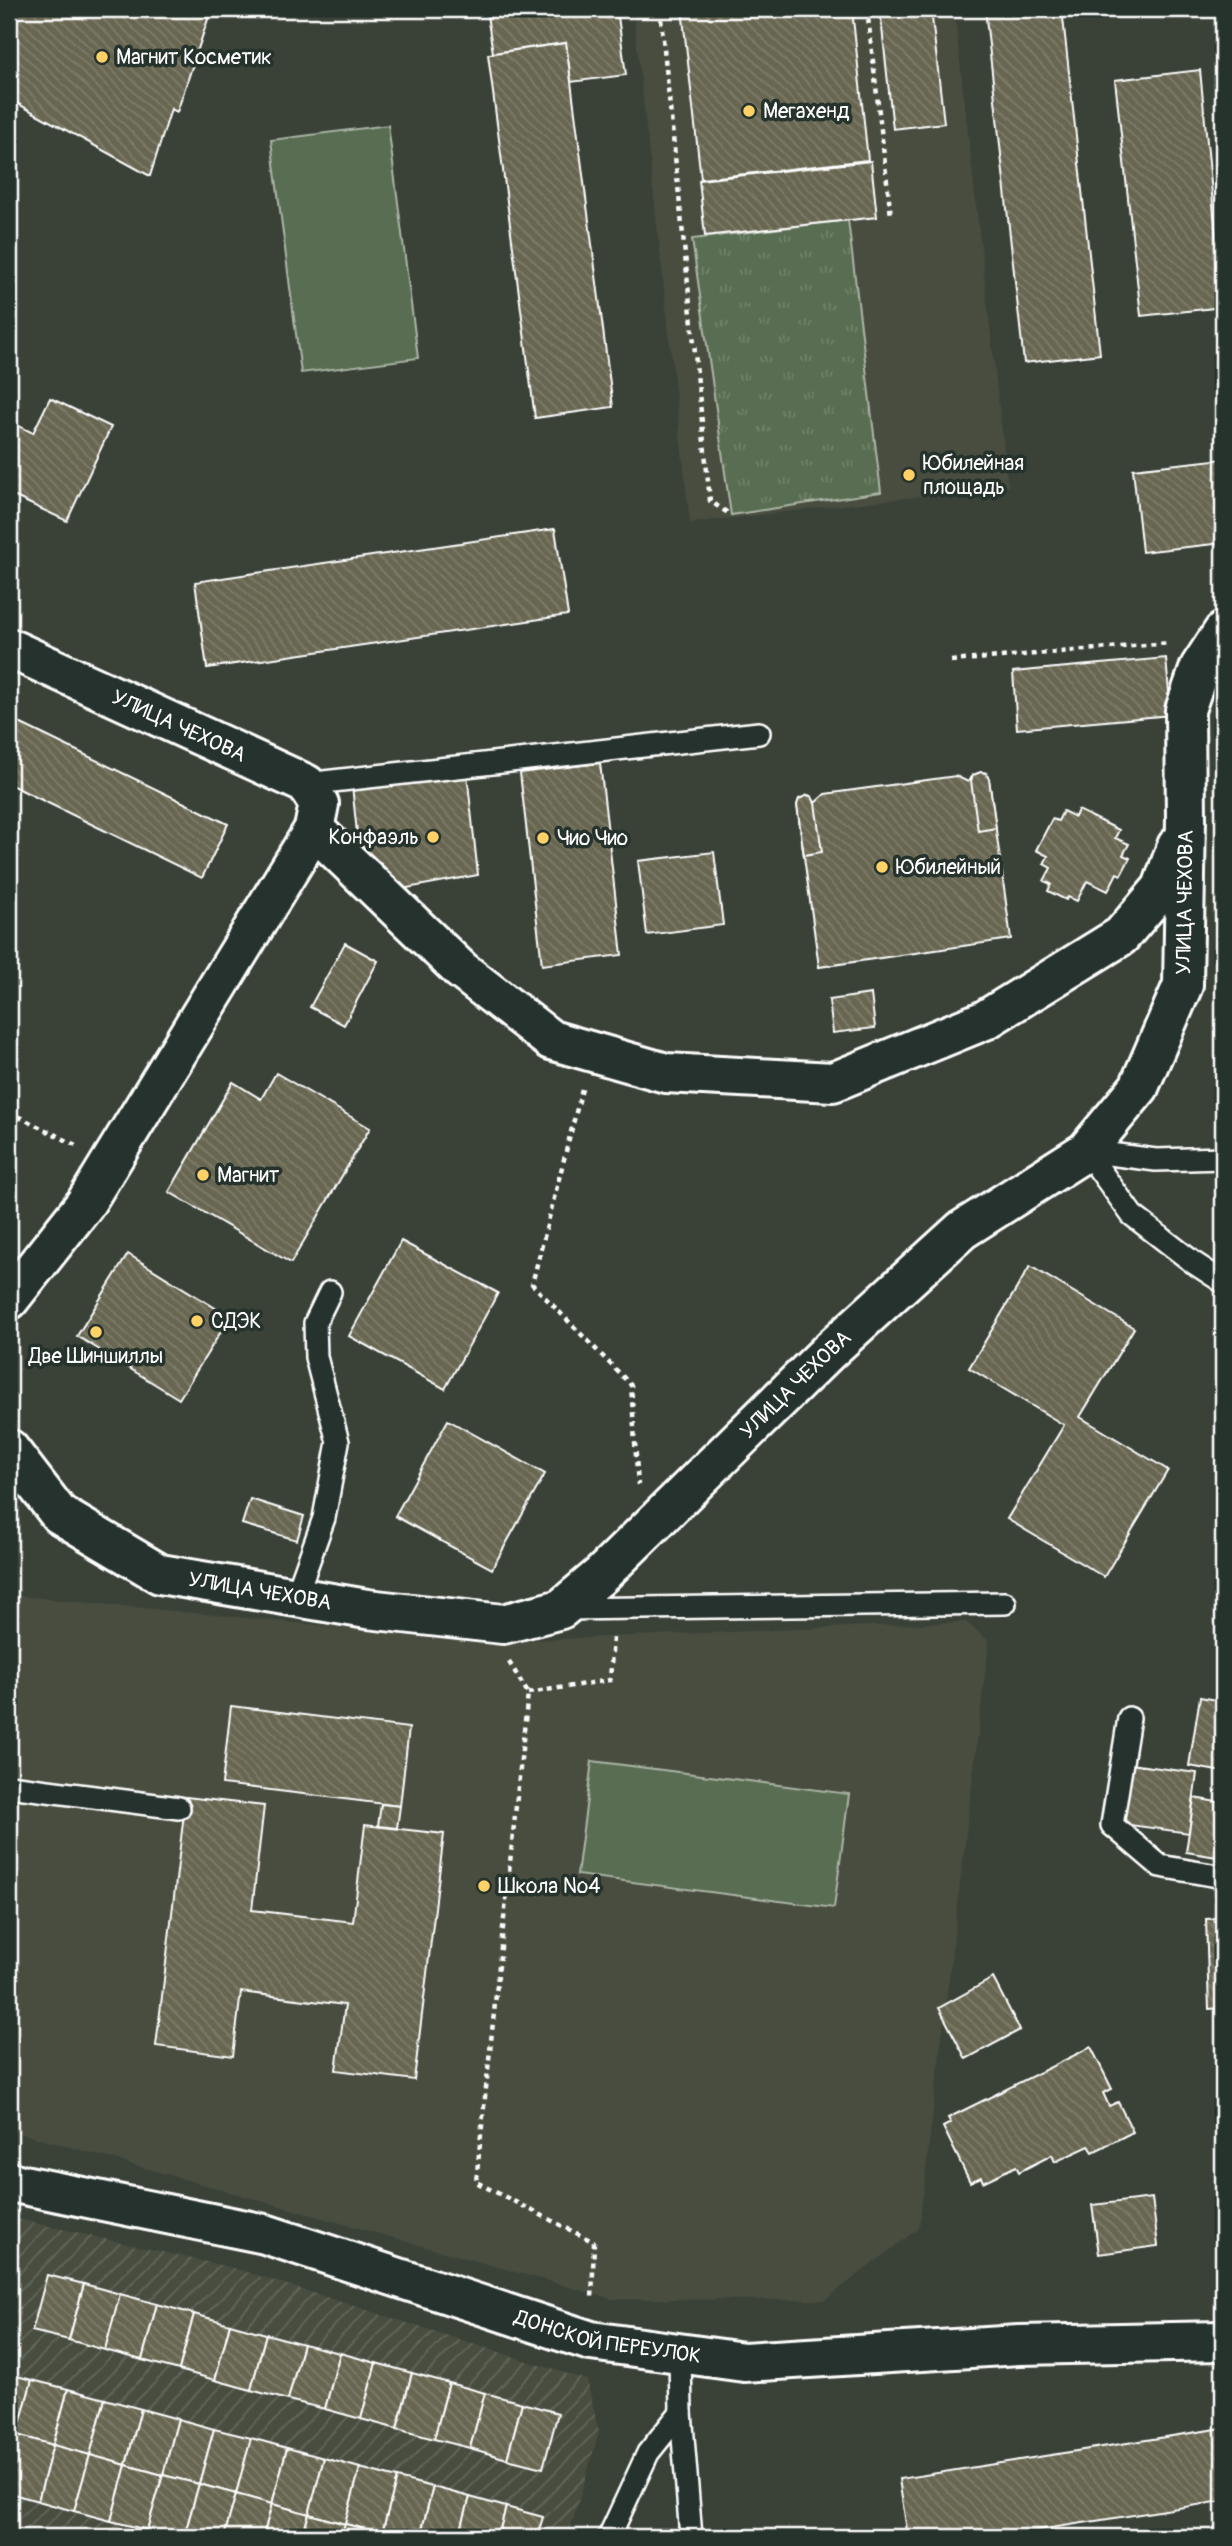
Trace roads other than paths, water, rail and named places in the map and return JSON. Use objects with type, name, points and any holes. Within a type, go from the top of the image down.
[{"type":"street","name":"УЛИЦА ЧЕХОВА","points":[[9,1449],[59,1514],[160,1574],[367,1609],[503,1624],[561,1609],[600,1576],[828,1352],[962,1230],[1086,1151],[1139,1087],[1183,985],[1185,710],[1200,667],[1220,636]]},
{"type":"street","name":"УЛИЦА ЧЕХОВА","points":[[9,648],[306,784]]},
{"type":"street","points":[[9,1300],[85,1204],[314,829],[319,804],[306,784]]},
{"type":"street","points":[[314,829],[461,970],[551,1040],[666,1073],[833,1082],[985,1020],[1121,936],[1163,888],[1186,820]]},
{"type":"street","name":"ДОНСКОЙ ПЕРЕУЛОК","points":[[9,2182],[265,2234],[591,2341],[744,2362],[1019,2345],[1223,2341]]},
{"type":"lane","points":[[306,784],[759,733]]},
{"type":"lane","points":[[1086,1151],[1156,1160],[1223,1158]]},
{"type":"lane","points":[[1086,1151],[1132,1215],[1223,1282]]},
{"type":"lane","points":[[296,1596],[324,1518],[338,1442],[316,1357],[315,1323],[330,1292]]},
{"type":"lane","points":[[561,1609],[1005,1603]]},
{"type":"lane","points":[[1129,1717],[1112,1825],[1160,1866],[1223,1877]]},
{"type":"lane","points":[[9,1786],[179,1808]]},
{"type":"lane","points":[[680,2353],[681,2412],[691,2537]]},
{"type":"lane","points":[[608,2537],[648,2453],[681,2412]]},
{"type":"place","name":"Магнит Косметик","points":[[102,57]]},
{"type":"place","name":"Мегахенд","points":[[749,111]]},
{"type":"place","name":"Юбилейная площадь","points":[[909,475]]},
{"type":"place","name":"Конфаэль","points":[[433,837]]},
{"type":"place","name":"Чио Чио","points":[[543,838]]},
{"type":"place","name":"Юбилейный","points":[[882,867]]},
{"type":"place","name":"Магнит","points":[[203,1175]]},
{"type":"place","name":"СДЭК","points":[[197,1321]]},
{"type":"place","name":"Две Шиншиллы","points":[[96,1332]]},
{"type":"place","name":"Школа №4","points":[[484,1886]]}]
